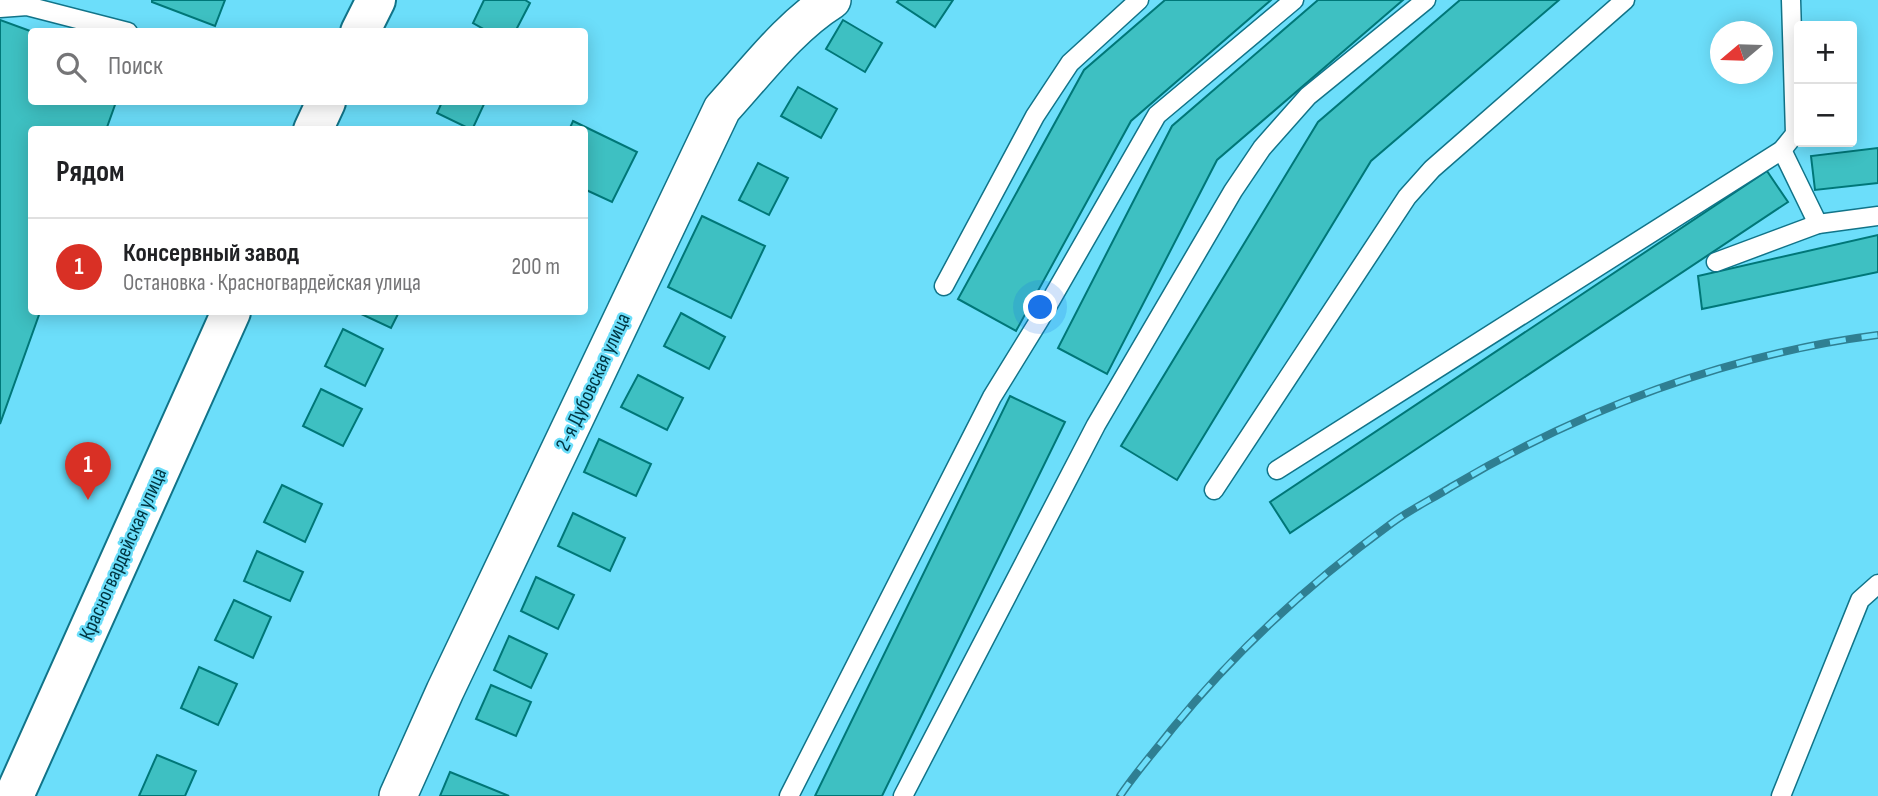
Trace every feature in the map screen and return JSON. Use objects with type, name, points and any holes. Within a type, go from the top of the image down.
[{"type":"main road","points":[[362,28],[376,0]]},
{"type":"main road","points":[[315,126],[325,105]]},
{"type":"main road","name":"Красногвардейская улица","points":[[14,796],[230,315]]},
{"type":"street","name":"2-я Дубовская улица","points":[[398,796],[445,691],[722,109],[786,38],[832,0]]},
{"type":"lane","points":[[944,286],[1035,116],[1070,63],[1139,0]]},
{"type":"lane","points":[[789,796],[992,397],[1157,115],[1294,0]]},
{"type":"lane","points":[[902,796],[1096,425],[1233,191],[1262,148],[1308,96],[1426,0]]},
{"type":"lane","points":[[1214,490],[1407,197],[1432,169],[1625,0]]},
{"type":"lane","points":[[1277,470],[1783,150],[1795,134],[1791,0]]},
{"type":"lane","points":[[0,8],[27,6],[112,28]]},
{"type":"lane","points":[[1783,150],[1818,224]]},
{"type":"lane","points":[[1716,261],[1818,224],[1878,216]]},
{"type":"lane","points":[[1781,796],[1860,600],[1878,584]]},
{"type":"building","points":[[152,0],[225,0],[215,26]]},
{"type":"building","points":[[484,0],[525,0],[530,3],[517,28],[482,28],[473,23]]},
{"type":"building","points":[[953,0],[935,27],[897,2]]},
{"type":"building","points":[[1165,0],[1271,0],[1131,121],[1016,331],[958,299],[1084,70]]},
{"type":"building","points":[[1318,0],[1403,0],[1217,160],[1107,374],[1058,348],[1172,126]]},
{"type":"building","points":[[1460,0],[1559,0],[1371,161],[1177,480],[1121,446],[1318,122]]},
{"type":"building","points":[[0,20],[28,30],[28,105],[115,105],[107,126],[28,126],[28,315],[39,315],[0,424]]},
{"type":"building","points":[[843,20],[882,43],[865,72],[826,49]]},
{"type":"building","points":[[798,87],[837,109],[821,138],[781,116]]},
{"type":"building","points":[[441,105],[484,105],[474,126],[464,126],[437,113]]},
{"type":"building","points":[[573,121],[583,126],[571,126]]},
{"type":"building","points":[[588,128],[637,152],[612,202],[588,191]]},
{"type":"building","points":[[1878,148],[1878,183],[1815,190],[1811,156]]},
{"type":"building","points":[[758,163],[788,178],[769,215],[739,200]]},
{"type":"building","points":[[1767,171],[1788,202],[1290,533],[1270,502]]},
{"type":"building","points":[[702,216],[765,246],[731,318],[668,287]]},
{"type":"building","points":[[1878,235],[1878,272],[1702,309],[1698,276]]},
{"type":"building","points":[[681,313],[725,337],[709,369],[664,346]]},
{"type":"building","points":[[363,315],[398,315],[391,328]]},
{"type":"building","points":[[343,329],[383,349],[365,386],[325,366]]},
{"type":"building","points":[[638,375],[683,398],[667,430],[621,407]]},
{"type":"building","points":[[321,389],[362,409],[343,446],[303,426]]},
{"type":"building","points":[[1010,396],[1065,422],[882,796],[815,796]]},
{"type":"building","points":[[599,439],[651,464],[636,496],[584,472]]},
{"type":"building","points":[[282,485],[322,504],[305,542],[264,522]]},
{"type":"building","points":[[573,513],[625,538],[610,571],[558,546]]},
{"type":"building","points":[[257,551],[303,572],[290,601],[244,581]]},
{"type":"building","points":[[536,577],[574,595],[558,629],[521,611]]},
{"type":"building","points":[[234,600],[271,617],[253,658],[215,640]]},
{"type":"building","points":[[509,636],[547,654],[531,688],[494,670]]},
{"type":"building","points":[[199,667],[237,684],[218,725],[181,708]]},
{"type":"building","points":[[491,685],[531,702],[516,736],[476,719]]},
{"type":"building","points":[[157,755],[196,771],[185,796],[139,796]]},
{"type":"building","points":[[450,772],[509,796],[440,796]]},
{"type":"railway","points":[[1120,796],[1197,700],[1248,645],[1332,569],[1414,509],[1551,433],[1657,389],[1766,356],[1878,335]]},
{"type":"place","name":"Консервный завод","points":[[88,500]]}]
